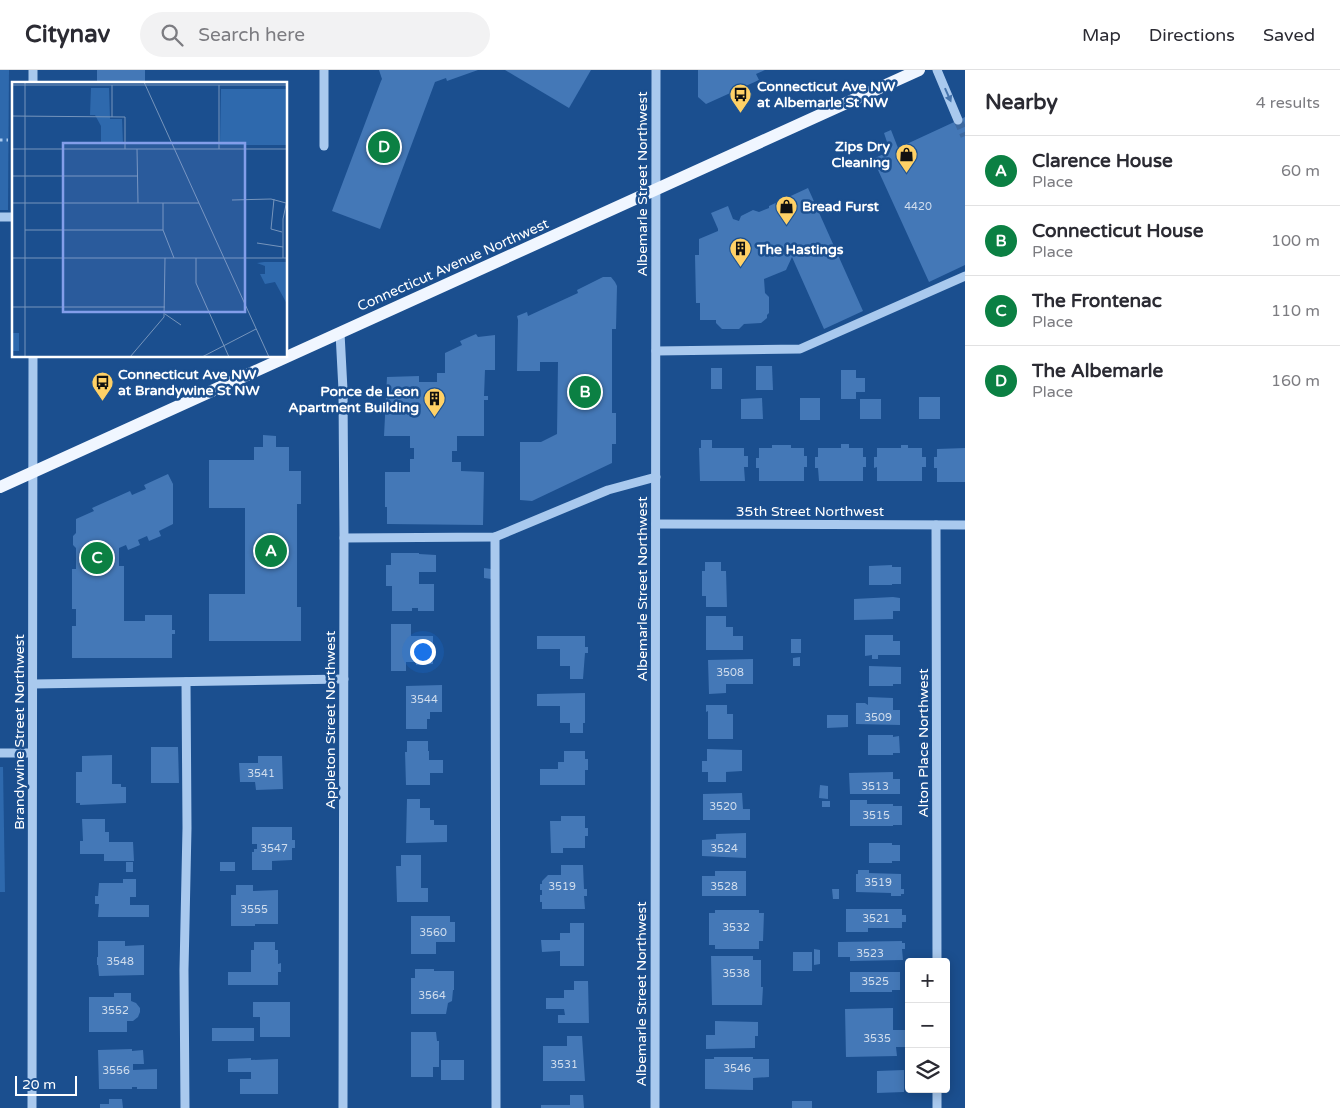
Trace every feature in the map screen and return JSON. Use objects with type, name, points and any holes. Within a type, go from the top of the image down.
[{"type":"main road","name":"Connecticut Avenue Northwest","points":[[288,357],[918,70]]},
{"type":"main road","name":"Connecticut Avenue Northwest","points":[[0,487],[285,358]]},
{"type":"street","points":[[324,70],[324,146]]},
{"type":"street","name":"Albemarle Street Northwest","points":[[655,1108],[656,70]]},
{"type":"street","points":[[937,70],[958,120]]},
{"type":"street","points":[[656,351],[800,349],[965,276]]},
{"type":"street","name":"Appleton Street Northwest","points":[[340,333],[343,390],[344,538],[343,1108]]},
{"type":"street","name":"Brandywine Street Northwest","points":[[32,1108],[33,358]]},
{"type":"street","points":[[344,538],[495,537],[608,490],[656,477]]},
{"type":"street","name":"35th Street Northwest","points":[[656,524],[965,525]]},
{"type":"street","name":"Alton Place Northwest","points":[[936,525],[937,958]]},
{"type":"street","points":[[495,537],[496,1108]]},
{"type":"street","points":[[32,684],[344,679]]},
{"type":"street","points":[[185,1108],[186,682]]},
{"type":"street","points":[[0,753],[32,753]]},
{"type":"street","points":[[937,1093],[937,1108]]},
{"type":"path","points":[[0,140],[8,140]]},
{"type":"shaded area","points":[[0,70],[9,70],[8,210],[0,210]]},
{"type":"shaded area","points":[[0,767],[3,767],[5,892],[0,892]]},
{"type":"building","points":[[97,70],[145,70],[145,82],[97,82]]},
{"type":"building","points":[[379,70],[478,70],[447,81],[446,78],[435,82],[380,229],[332,211],[382,79]]},
{"type":"building","points":[[505,70],[591,70],[569,108]]},
{"type":"building","points":[[698,70],[765,70],[756,74],[759,80],[706,104],[698,97]]},
{"type":"building","points":[[965,117],[965,265],[929,282],[873,159],[890,151],[884,133],[891,130],[898,148]]},
{"type":"building","points":[[808,188],[863,311],[824,329],[792,257],[786,270],[764,279],[765,293],[769,297],[769,313],[767,318],[761,323],[744,324],[739,329],[722,329],[716,323],[716,320],[700,320],[700,303],[696,303],[695,255],[699,255],[699,239],[718,231],[711,213],[728,206],[733,219],[739,221],[741,216],[753,210],[759,212],[769,208],[769,206]]},
{"type":"building","points":[[603,277],[611,277],[617,286],[616,329],[612,329],[612,413],[616,413],[616,444],[612,444],[612,463],[532,501],[520,500],[520,442],[541,442],[557,434],[558,362],[540,362],[540,371],[517,371],[517,316],[527,312],[528,316],[578,293],[577,290]]},
{"type":"building","name":"Ponce de Leon Apartment Building","points":[[476,334],[478,337],[495,335],[495,370],[485,370],[484,396],[488,396],[488,400],[484,400],[484,436],[457,436],[457,451],[452,451],[452,462],[461,462],[461,471],[484,472],[483,525],[387,524],[385,472],[410,472],[410,459],[414,459],[414,448],[410,448],[410,436],[384,436],[387,377],[419,376],[419,382],[437,382],[437,373],[445,373],[445,353],[462,345],[460,341]]},
{"type":"building","points":[[756,366],[772,366],[773,390],[756,390]]},
{"type":"building","points":[[711,368],[722,368],[722,389],[711,389]]},
{"type":"building","points":[[841,370],[856,370],[856,378],[865,378],[865,392],[856,392],[856,399],[841,399]]},
{"type":"building","points":[[919,397],[940,397],[940,419],[919,419]]},
{"type":"building","points":[[762,398],[763,419],[741,419],[741,399]]},
{"type":"building","points":[[800,398],[820,398],[820,420],[800,420]]},
{"type":"building","points":[[860,399],[881,399],[881,419],[860,419]]},
{"type":"building","points":[[263,435],[276,436],[276,447],[289,447],[289,471],[301,471],[301,504],[297,504],[297,607],[301,607],[301,641],[209,641],[209,594],[245,594],[245,508],[209,508],[209,460],[254,460],[254,447],[263,447]]},
{"type":"building","points":[[701,440],[712,440],[712,448],[744,448],[744,456],[748,456],[748,467],[744,467],[745,481],[700,481],[699,448],[701,448]]},
{"type":"building","points":[[841,444],[849,444],[849,448],[863,448],[863,457],[866,457],[866,467],[863,467],[863,481],[819,481],[818,468],[815,468],[815,457],[818,457],[818,448],[841,448]]},
{"type":"building","points":[[772,445],[791,445],[791,448],[804,448],[804,456],[807,456],[807,467],[804,467],[804,481],[759,481],[759,468],[756,468],[756,458],[759,458],[759,448],[772,448]]},
{"type":"building","points":[[901,445],[908,445],[908,448],[922,448],[922,457],[926,457],[926,467],[922,467],[922,481],[877,481],[877,467],[874,468],[874,457],[877,457],[877,448],[901,448]]},
{"type":"building","points":[[965,448],[965,482],[937,482],[937,468],[934,468],[934,457],[937,457],[937,449]]},
{"type":"building","points":[[168,474],[173,484],[173,524],[159,531],[161,536],[149,541],[147,536],[138,540],[140,545],[128,550],[126,545],[119,548],[119,566],[124,566],[124,621],[145,621],[145,615],[172,615],[172,630],[175,630],[175,634],[172,634],[172,658],[72,658],[72,626],[76,626],[76,609],[72,609],[72,569],[76,569],[76,548],[73,545],[73,536],[76,533],[76,519],[94,511],[92,508],[130,491],[132,495],[146,489],[144,485]]},
{"type":"building","points":[[391,553],[436,555],[436,572],[419,572],[419,584],[434,584],[434,611],[418,611],[418,608],[412,608],[412,611],[392,611],[392,586],[386,586],[386,565],[391,565]]},
{"type":"building","points":[[705,562],[721,562],[721,571],[726,571],[727,607],[706,607],[706,596],[702,596],[702,571],[705,571]]},
{"type":"building","points":[[892,565],[892,567],[901,567],[901,584],[869,585],[869,566]]},
{"type":"building","points":[[484,568],[491,569],[491,579],[484,578]]},
{"type":"building","points":[[900,598],[900,611],[893,611],[893,619],[854,620],[854,599]]},
{"type":"building","points":[[706,616],[726,616],[726,627],[733,627],[733,636],[743,636],[743,650],[706,650]]},
{"type":"building","points":[[391,624],[411,624],[411,636],[433,636],[433,664],[416,665],[416,662],[406,662],[406,671],[391,671]]},
{"type":"building","points":[[865,635],[893,635],[893,641],[900,641],[900,655],[878,655],[878,659],[872,659],[872,655],[865,656]]},
{"type":"building","points":[[537,636],[585,636],[585,647],[588,647],[588,653],[585,653],[583,679],[570,679],[570,666],[560,666],[560,649],[537,649]]},
{"type":"building","points":[[791,639],[801,639],[801,653],[791,653]]},
{"type":"building","points":[[800,657],[800,666],[793,666],[793,658]]},
{"type":"building","points":[[753,659],[753,684],[726,684],[726,693],[709,694],[708,660]]},
{"type":"building","points":[[869,666],[901,667],[901,684],[869,686]]},
{"type":"building","points":[[442,685],[442,712],[430,712],[430,719],[427,719],[427,729],[406,729],[406,686]]},
{"type":"building","points":[[585,693],[583,733],[570,733],[570,723],[560,723],[560,706],[537,706],[537,694]]},
{"type":"building","points":[[868,697],[893,698],[893,710],[900,710],[900,725],[856,724],[856,703],[868,705]]},
{"type":"building","points":[[706,705],[727,705],[727,714],[733,714],[733,739],[708,739],[708,711],[706,712]]},
{"type":"building","points":[[827,715],[848,715],[848,727],[827,728]]},
{"type":"building","points":[[868,735],[899,736],[900,753],[893,753],[893,755],[868,755]]},
{"type":"building","points":[[407,741],[428,741],[429,760],[443,760],[443,773],[430,773],[430,785],[406,785],[405,752],[407,752]]},
{"type":"building","points":[[151,747],[178,747],[179,783],[151,783]]},
{"type":"building","points":[[707,749],[742,750],[742,771],[726,772],[726,782],[708,782],[708,772],[702,772],[702,761],[707,761]]},
{"type":"building","points":[[564,751],[585,751],[585,759],[588,759],[588,770],[585,770],[585,785],[540,785],[540,769],[558,769],[558,762],[564,762]]},
{"type":"building","points":[[112,755],[112,784],[121,784],[121,787],[126,787],[126,803],[80,805],[80,803],[76,803],[76,772],[82,772],[82,756]]},
{"type":"building","points":[[258,756],[282,756],[283,789],[256,790],[255,782],[240,782],[239,763],[258,763]]},
{"type":"building","points":[[893,772],[893,779],[900,779],[900,794],[850,794],[849,773]]},
{"type":"building","points":[[820,785],[828,786],[828,799],[819,798]]},
{"type":"building","points":[[742,793],[743,809],[750,809],[750,820],[703,820],[703,794]]},
{"type":"building","points":[[407,799],[420,799],[420,808],[430,808],[430,820],[434,820],[434,825],[447,825],[447,842],[406,843]]},
{"type":"building","points":[[850,800],[867,800],[867,804],[902,806],[902,825],[850,826]]},
{"type":"building","points":[[822,801],[830,801],[830,807],[822,807]]},
{"type":"building","points":[[561,816],[585,816],[585,828],[588,828],[588,836],[585,836],[585,848],[563,848],[563,853],[551,853],[550,821],[561,821]]},
{"type":"building","points":[[82,819],[105,819],[105,832],[109,832],[109,842],[133,842],[134,861],[104,861],[104,854],[80,854],[80,841],[83,841]]},
{"type":"building","points":[[252,827],[292,827],[292,840],[295,840],[295,848],[292,848],[292,860],[272,861],[272,870],[252,870],[252,852],[254,852],[254,849],[257,849],[257,844],[252,844]]},
{"type":"building","points":[[746,833],[746,858],[702,856],[702,840],[716,839],[716,834]]},
{"type":"building","points":[[869,843],[900,845],[900,861],[869,863]]},
{"type":"building","points":[[401,855],[421,855],[421,888],[428,888],[428,902],[397,902],[396,866],[401,866]]},
{"type":"building","points":[[126,862],[133,862],[133,872],[126,872]]},
{"type":"building","points":[[220,862],[235,862],[235,871],[220,871]]},
{"type":"building","points":[[561,865],[583,865],[584,889],[587,889],[587,896],[584,896],[585,909],[542,909],[540,895],[542,895],[542,890],[540,890],[540,884],[548,875],[561,875]]},
{"type":"building","points":[[858,870],[869,870],[869,873],[901,874],[901,889],[904,889],[904,894],[901,894],[901,896],[891,896],[891,893],[856,892],[856,874],[858,874]]},
{"type":"building","points":[[715,871],[746,871],[746,896],[702,896],[702,876],[715,876]]},
{"type":"building","points":[[123,879],[136,879],[136,897],[130,897],[130,905],[149,905],[149,917],[98,917],[99,904],[95,904],[95,896],[98,896],[99,883],[123,883]]},
{"type":"building","points":[[236,885],[253,885],[253,891],[278,890],[278,924],[231,926],[231,895],[236,895]]},
{"type":"building","points":[[832,889],[839,889],[839,899],[833,899]]},
{"type":"building","points":[[846,909],[902,909],[902,915],[906,915],[906,922],[902,922],[902,928],[868,928],[868,932],[846,932]]},
{"type":"building","points":[[715,910],[759,910],[759,913],[764,913],[763,941],[759,941],[759,949],[715,949],[715,945],[709,945],[709,913],[715,913]]},
{"type":"building","points":[[411,916],[450,916],[450,922],[455,922],[455,942],[436,942],[436,954],[411,954]]},
{"type":"building","points":[[570,923],[584,923],[584,966],[560,966],[560,951],[542,952],[541,940],[560,940],[560,933],[570,933]]},
{"type":"building","points":[[98,941],[125,941],[125,946],[144,945],[144,975],[99,976],[97,965]]},
{"type":"building","points":[[902,941],[902,943],[905,943],[905,949],[902,949],[903,960],[850,961],[850,957],[838,957],[838,942]]},
{"type":"building","points":[[254,942],[275,942],[275,950],[278,950],[278,964],[281,963],[281,972],[278,972],[278,985],[228,985],[228,972],[251,972],[251,950],[254,950]]},
{"type":"building","points":[[814,949],[820,950],[820,964],[814,965]]},
{"type":"building","points":[[793,952],[812,952],[812,971],[793,971]]},
{"type":"building","points":[[711,956],[753,956],[753,960],[761,960],[762,1005],[712,1005]]},
{"type":"building","points":[[415,969],[454,971],[452,1001],[448,1003],[446,1014],[411,1014],[411,978],[415,978]]},
{"type":"building","points":[[850,972],[900,972],[900,990],[892,990],[892,992],[850,992]]},
{"type":"building","points":[[574,981],[588,981],[589,1023],[558,1023],[558,1015],[565,1015],[564,1009],[546,1009],[546,998],[564,998],[564,990],[574,990]]},
{"type":"building","points":[[114,993],[131,993],[131,1001],[140,1008],[138,1017],[133,1021],[127,1021],[127,1032],[89,1032],[89,997],[114,997]]},
{"type":"building","points":[[253,1002],[290,1002],[290,1037],[260,1037],[260,1017],[253,1017]]},
{"type":"building","points":[[893,1008],[893,1030],[905,1030],[905,1047],[896,1047],[897,1056],[846,1057],[845,1009]]},
{"type":"building","points":[[715,1021],[758,1022],[758,1036],[755,1036],[755,1048],[706,1049],[706,1035],[715,1035]]},
{"type":"building","points":[[212,1028],[254,1028],[254,1041],[212,1041]]},
{"type":"building","points":[[411,1032],[436,1032],[437,1041],[439,1041],[439,1067],[433,1067],[433,1077],[411,1077]]},
{"type":"building","points":[[567,1036],[582,1036],[585,1081],[543,1081],[543,1046],[567,1046]]},
{"type":"building","points":[[132,1049],[132,1051],[143,1050],[144,1064],[133,1064],[133,1070],[157,1069],[157,1089],[137,1089],[137,1087],[132,1087],[132,1089],[99,1089],[98,1050]]},
{"type":"building","points":[[714,1057],[769,1059],[769,1077],[753,1078],[753,1090],[705,1089],[705,1059],[714,1059]]},
{"type":"building","points":[[251,1058],[251,1060],[278,1059],[278,1094],[240,1094],[240,1079],[251,1079],[251,1072],[228,1072],[228,1059]]},
{"type":"building","points":[[441,1060],[464,1060],[464,1080],[441,1080]]},
{"type":"building","points":[[904,1070],[904,1092],[877,1093],[877,1071]]},
{"type":"building","points":[[570,1095],[583,1095],[584,1108],[541,1108],[541,1105],[570,1105]]},
{"type":"building","points":[[109,1099],[122,1099],[123,1108],[100,1108],[100,1104],[109,1104]]},
{"type":"building","points":[[792,1101],[812,1101],[812,1108],[792,1108]]},
{"type":"tunnel","points":[[958,120],[965,136]]},
{"type":"place","name":"Connecticut Ave NW at Albemarle St NW","points":[[741,113]]},
{"type":"place","name":"The Albemarle","points":[[384,147]]},
{"type":"place","name":"Zips Dry Cleaning","points":[[906,173]]},
{"type":"place","name":"Bread Furst","points":[[786,225]]},
{"type":"place","name":"The Hastings","points":[[741,268]]},
{"type":"place","name":"Connecticut House","points":[[585,392]]},
{"type":"place","name":"Connecticut Ave NW at Brandywine St NW","points":[[102,401]]},
{"type":"place","name":"Ponce de Leon Apartment Building","points":[[435,418]]},
{"type":"place","name":"Clarence House","points":[[271,551]]},
{"type":"place","name":"The Frontenac","points":[[97,558]]}]
